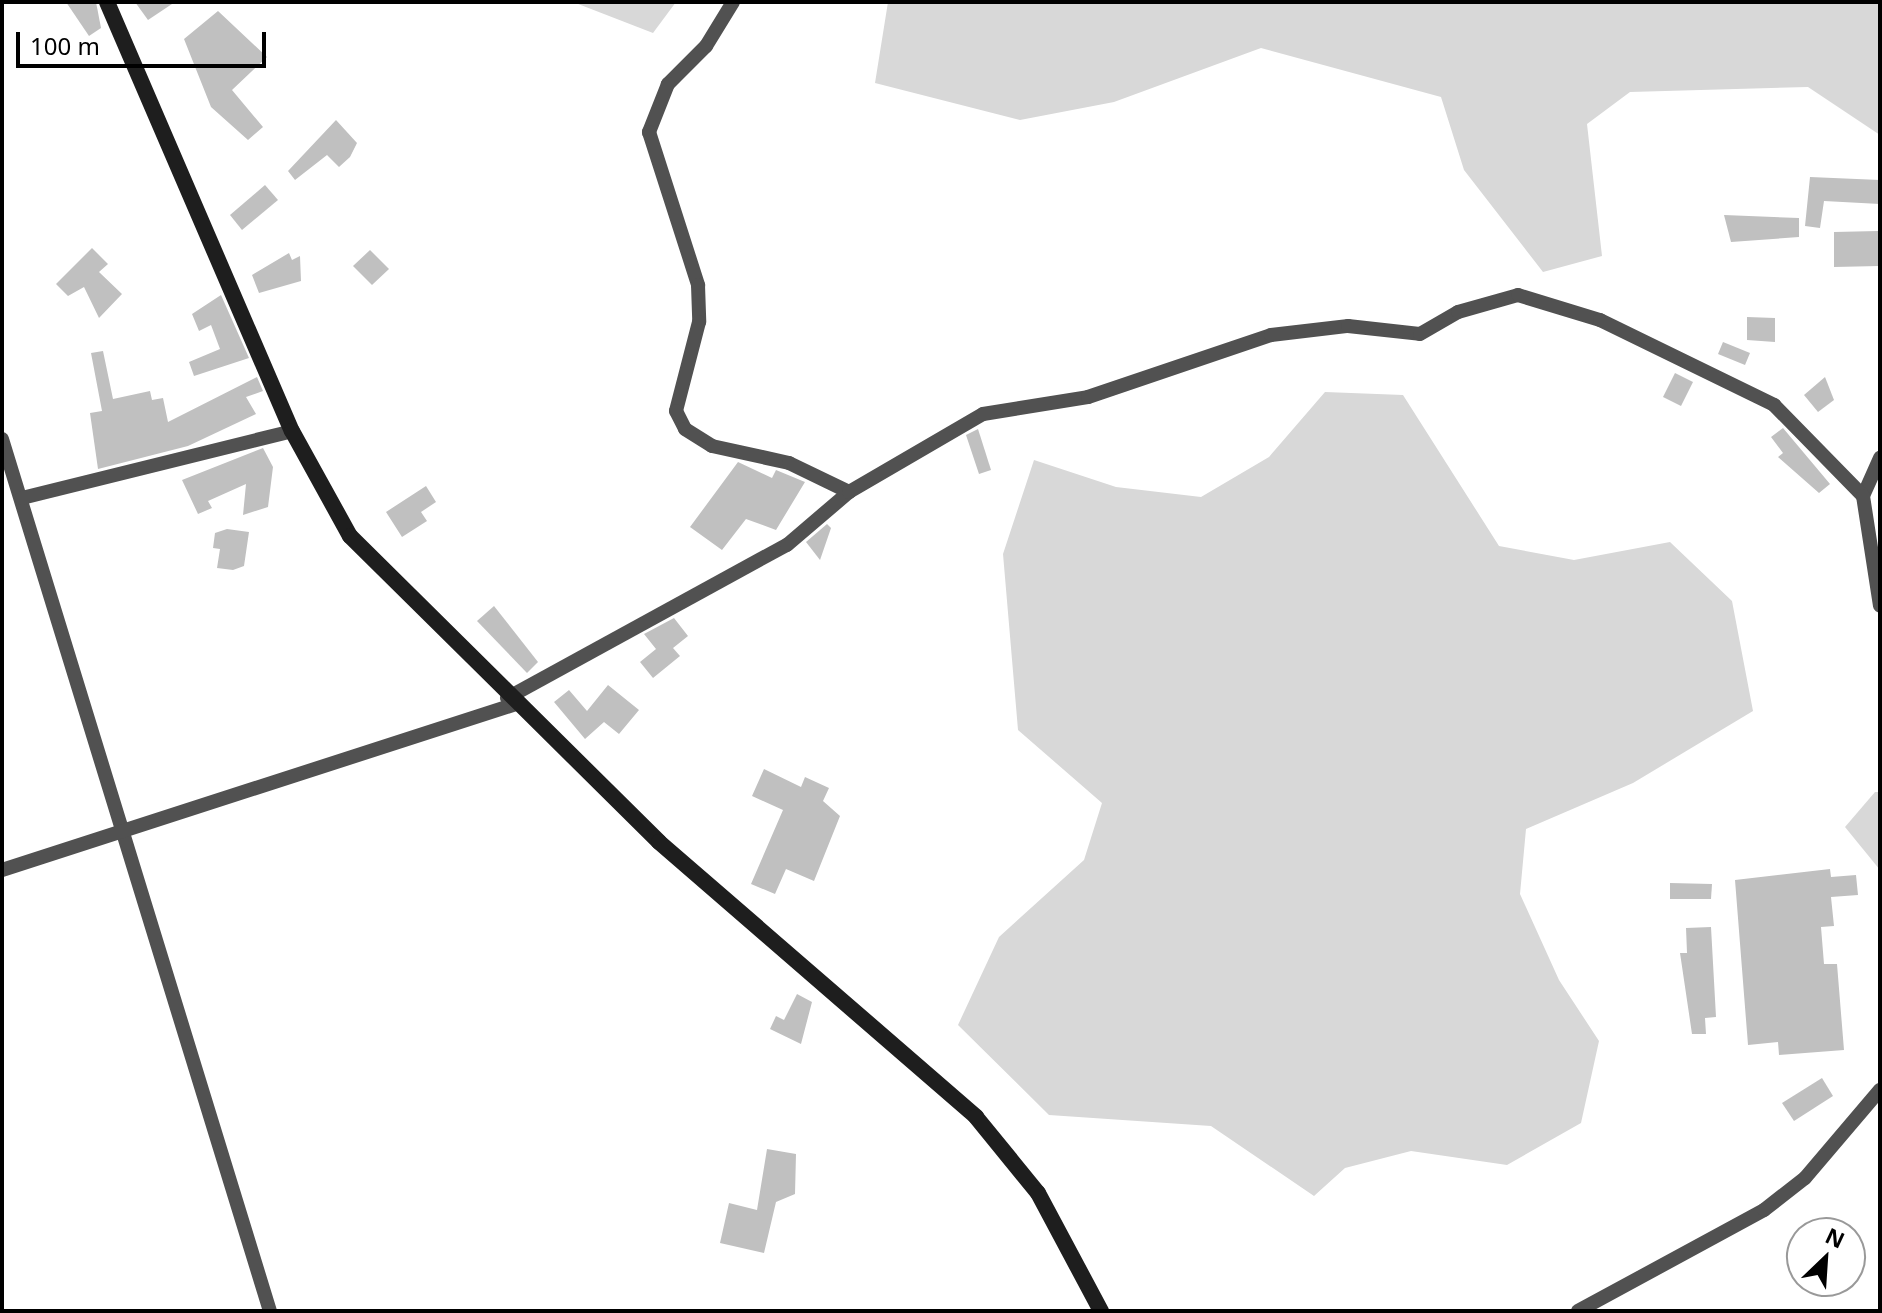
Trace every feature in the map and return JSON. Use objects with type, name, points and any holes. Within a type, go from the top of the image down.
[{"type":"street","points":[[107,2],[292,431],[350,536],[512,701],[659,842],[976,1117],[1038,1193],[1101,1311]]},
{"type":"street","points":[[733,2],[706,46],[668,84],[649,132],[698,285],[699,322],[676,411],[685,429],[712,446],[789,463],[849,492]]},
{"type":"street","points":[[2,870],[512,701],[787,545],[849,492],[983,414],[1088,397],[1271,335],[1348,326],[1420,334],[1458,312],[1518,295],[1600,320],[1774,405],[1863,496]]},
{"type":"street","points":[[22,498],[292,431]]},
{"type":"street","points":[[2,439],[270,1311]]},
{"type":"street","points":[[1880,458],[1863,496],[1880,606]]},
{"type":"street","points":[[1578,1311],[1764,1210],[1805,1178],[1880,1090]]},
{"type":"shaded area","points":[[573,2],[676,2],[653,33]]},
{"type":"shaded area","points":[[888,2],[1880,2],[1880,135],[1808,87],[1630,92],[1587,124],[1602,256],[1543,272],[1464,170],[1441,97],[1261,48],[1114,102],[1020,120],[875,83]]},
{"type":"shaded area","points":[[1325,392],[1403,395],[1499,546],[1574,560],[1670,542],[1732,601],[1753,711],[1633,783],[1526,829],[1520,894],[1559,980],[1599,1041],[1581,1123],[1507,1165],[1411,1151],[1345,1168],[1314,1196],[1211,1126],[1049,1115],[958,1025],[999,937],[1084,860],[1102,803],[1018,730],[1003,554],[1034,460],[1116,487],[1201,497],[1269,457]]},
{"type":"shaded area","points":[[1875,792],[1880,792],[1880,870],[1845,827]]},
{"type":"building","points":[[66,2],[96,2],[101,28],[89,36]]},
{"type":"building","points":[[135,2],[175,2],[148,20]]},
{"type":"building","points":[[218,11],[267,57],[232,90],[263,127],[248,140],[211,107],[184,39]]},
{"type":"building","points":[[336,120],[357,143],[350,157],[339,167],[327,155],[295,180],[288,171]]},
{"type":"building","points":[[1810,177],[1880,180],[1880,204],[1824,201],[1820,228],[1805,226]]},
{"type":"building","points":[[265,185],[278,200],[242,230],[230,215]]},
{"type":"building","points":[[1724,215],[1799,218],[1799,237],[1731,242]]},
{"type":"building","points":[[1878,231],[1879,266],[1834,267],[1834,232]]},
{"type":"building","points":[[92,248],[108,264],[99,272],[122,294],[99,318],[84,287],[68,296],[56,284]]},
{"type":"building","points":[[370,250],[389,269],[372,285],[353,266]]},
{"type":"building","points":[[289,253],[292,260],[300,256],[301,281],[259,293],[252,275]]},
{"type":"building","points":[[221,295],[249,358],[194,376],[189,362],[220,349],[211,325],[199,331],[192,314]]},
{"type":"building","points":[[1747,317],[1775,318],[1775,342],[1747,340]]},
{"type":"building","points":[[1723,342],[1750,353],[1745,365],[1718,354]]},
{"type":"building","points":[[103,351],[113,399],[150,391],[152,400],[163,398],[168,422],[257,377],[263,391],[246,397],[256,414],[188,446],[98,469],[90,413],[102,411],[91,353]]},
{"type":"building","points":[[1675,373],[1693,382],[1681,406],[1663,397]]},
{"type":"building","points":[[1825,377],[1834,400],[1818,412],[1804,395]]},
{"type":"building","points":[[1783,428],[1830,484],[1819,493],[1778,457],[1783,453],[1771,437]]},
{"type":"building","points":[[978,429],[991,470],[979,474],[966,435]]},
{"type":"building","points":[[263,448],[273,467],[268,507],[243,515],[246,484],[208,501],[212,508],[198,514],[182,480]]},
{"type":"building","points":[[738,462],[772,478],[776,470],[805,482],[776,530],[746,519],[722,550],[690,527]]},
{"type":"building","points":[[426,486],[436,502],[421,512],[427,521],[402,537],[386,512]]},
{"type":"building","points":[[827,524],[831,528],[820,560],[806,542]]},
{"type":"building","points":[[227,529],[249,532],[244,566],[233,570],[217,568],[220,549],[213,548],[215,533]]},
{"type":"building","points":[[494,606],[538,662],[527,673],[477,621]]},
{"type":"building","points":[[674,618],[688,636],[673,648],[680,656],[653,678],[640,662],[656,649],[644,634]]},
{"type":"building","points":[[608,685],[639,710],[619,734],[604,722],[585,739],[554,702],[569,690],[587,711]]},
{"type":"building","points":[[764,769],[801,787],[805,777],[829,788],[823,801],[840,816],[814,881],[786,869],[775,894],[751,884],[783,810],[752,796]]},
{"type":"building","points":[[1830,869],[1831,877],[1856,875],[1858,895],[1831,897],[1834,926],[1821,927],[1824,964],[1837,964],[1844,1050],[1779,1055],[1778,1042],[1748,1045],[1735,880]]},
{"type":"building","points":[[1670,883],[1712,884],[1711,899],[1670,899]]},
{"type":"building","points":[[1711,927],[1716,1017],[1705,1018],[1706,1034],[1692,1034],[1680,953],[1687,953],[1686,928]]},
{"type":"building","points":[[797,994],[812,1002],[801,1044],[770,1029],[776,1016],[784,1020]]},
{"type":"building","points":[[1822,1078],[1833,1096],[1794,1121],[1782,1103]]},
{"type":"building","points":[[767,1149],[796,1154],[795,1194],[776,1202],[764,1253],[720,1243],[729,1203],[757,1210]]}]
